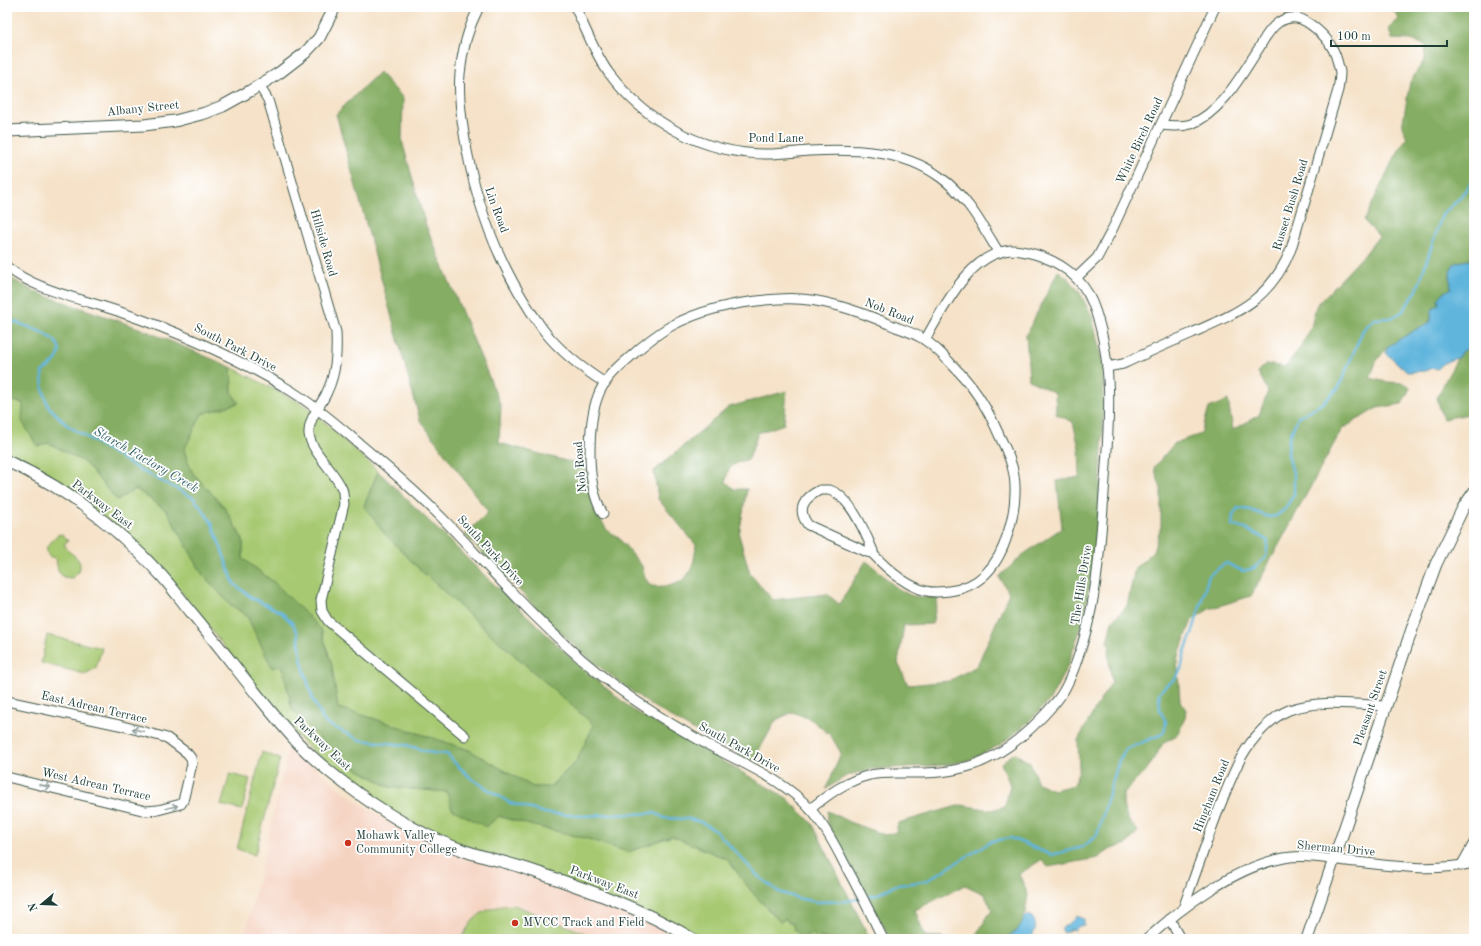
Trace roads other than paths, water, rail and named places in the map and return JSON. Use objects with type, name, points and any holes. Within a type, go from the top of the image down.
[{"type":"street","name":"Albany Street","points":[[7,131],[144,125],[175,121],[205,113],[223,106],[259,85],[305,54],[319,38],[335,7]]},
{"type":"street","name":"Lin Road","points":[[479,7],[473,19],[465,44],[460,74],[460,102],[468,160],[485,217],[501,258],[521,296],[545,332],[560,348],[588,373],[605,383]]},
{"type":"street","name":"Pond Lane","points":[[576,7],[597,52],[608,71],[622,89],[642,109],[660,122],[700,142],[731,150],[766,154],[856,150],[891,155],[911,161],[940,176],[955,190],[970,206],[999,253]]},
{"type":"street","name":"White Birch Road","points":[[1076,278],[1096,258],[1112,230],[1215,7]]},
{"type":"street","name":"Russet Bush Road","points":[[1107,367],[1122,364],[1226,318],[1247,306],[1266,290],[1285,264],[1292,249],[1338,90],[1340,73],[1331,44],[1319,31],[1302,19],[1295,17],[1278,23],[1270,31],[1246,68],[1214,110],[1205,117],[1190,124],[1177,126],[1161,125]]},
{"type":"street","name":"Hillside Road","points":[[259,85],[268,100],[336,332],[337,356],[334,371],[327,392],[310,422],[309,435],[313,445],[343,490],[344,504],[321,600],[322,611],[328,621],[465,736]]},
{"type":"street","name":"The Hills Drive","points":[[810,810],[831,792],[850,781],[871,775],[943,772],[964,768],[989,758],[1007,748],[1034,725],[1057,702],[1065,689],[1077,661],[1086,634],[1094,596],[1102,541],[1109,410],[1107,367],[1100,328],[1092,302],[1085,289],[1076,278],[1060,265],[1048,258],[1024,251],[1011,250],[999,253]]},
{"type":"street","points":[[925,340],[956,288],[968,274],[983,261],[999,253]]},
{"type":"street","name":"South Park Drive","points":[[7,267],[37,284],[72,297],[122,312],[221,351],[283,386],[318,408],[407,484],[446,522],[530,611],[563,643],[598,673],[647,709],[763,774],[794,794],[810,810],[833,842],[883,939]]},
{"type":"street","name":"Nob Road","points":[[603,514],[598,506],[592,476],[590,438],[594,409],[598,394],[605,383],[623,364],[648,341],[672,325],[701,313],[735,303],[781,298],[812,300],[843,307],[877,319],[925,340],[939,352],[968,382],[988,411],[1008,456],[1014,475],[1015,502],[1013,516],[1005,542],[986,575],[976,583],[960,590],[940,592],[927,591],[912,585],[896,575],[872,553],[808,525],[803,518],[802,510],[804,502],[811,494],[820,490],[830,490],[840,496],[852,510],[866,534],[873,551],[872,553]]},
{"type":"street","name":"Parkway East","points":[[7,461],[63,491],[96,514],[130,543],[162,576],[298,743],[324,767],[360,795],[402,821],[430,836],[465,851],[525,868],[616,900],[693,939]]},
{"type":"street","name":"Pleasant Street","points":[[1307,939],[1436,564],[1463,508],[1474,492]]},
{"type":"street","name":"East Adrean Terrace","points":[[7,701],[119,725],[163,737],[175,743]]},
{"type":"street","name":"Hingham Road","points":[[1183,909],[1206,843],[1234,772],[1243,755],[1266,725],[1288,711],[1323,703],[1350,703],[1386,706]]},
{"type":"street","name":"West Adrean Terrace","points":[[7,777],[146,811],[158,810],[177,806],[183,801],[192,764],[191,758],[187,753],[175,743]]},
{"type":"street","points":[[1461,866],[1474,843]]},
{"type":"street","name":"Sherman Drive","points":[[1147,939],[1183,909],[1215,887],[1262,864],[1284,858],[1305,857],[1334,859],[1400,867],[1443,868],[1474,863]]},
{"type":"street","points":[[1170,919],[1180,939]]},
{"type":"water","points":[[1469,260],[1474,264],[1474,337],[1472,342],[1461,352],[1458,358],[1444,363],[1438,369],[1433,368],[1425,371],[1407,372],[1386,353],[1387,347],[1431,321],[1432,311],[1439,304],[1438,300],[1443,293],[1451,288],[1450,272],[1453,265],[1458,262]]},
{"type":"water","points":[[1028,915],[1032,917],[1036,926],[1035,931],[1029,939],[1001,939],[1016,932],[1021,926],[1024,918]]},
{"type":"water","points":[[1077,916],[1084,919],[1084,925],[1079,926],[1075,930],[1072,929],[1064,933],[1062,928]]},
{"type":"waterway","name":"Starch Factory Creek","points":[[7,319],[41,332],[51,338],[58,345],[59,352],[55,362],[42,372],[43,389],[48,406],[67,425],[140,470],[194,498],[212,523],[234,584],[252,598],[281,612],[293,624],[298,634],[302,662],[313,700],[325,723],[360,740],[406,745],[433,753],[447,754],[472,779],[510,803],[545,813],[581,816],[655,813],[664,818],[689,819],[701,822],[715,830],[758,876],[779,892],[797,898],[817,902],[847,901],[876,895],[896,885],[928,880],[992,841],[1011,838],[1051,855],[1083,847],[1097,835],[1119,760],[1126,749],[1164,732],[1166,722],[1160,710],[1159,694],[1165,686],[1175,679],[1181,669],[1185,651],[1193,631],[1209,575],[1226,563],[1243,571],[1254,568],[1266,557],[1268,541],[1241,527],[1232,526],[1233,515],[1238,508],[1250,510],[1269,517],[1276,516],[1285,509],[1294,494],[1294,477],[1288,454],[1289,438],[1298,417],[1323,403],[1339,387],[1363,330],[1374,319],[1391,318],[1402,312],[1417,290],[1442,215],[1457,201],[1474,179]]},
{"type":"place","name":"Mohawk Valley Community College","points":[[348,843]]},
{"type":"place","name":"MVCC Track and Field","points":[[515,923]]}]
